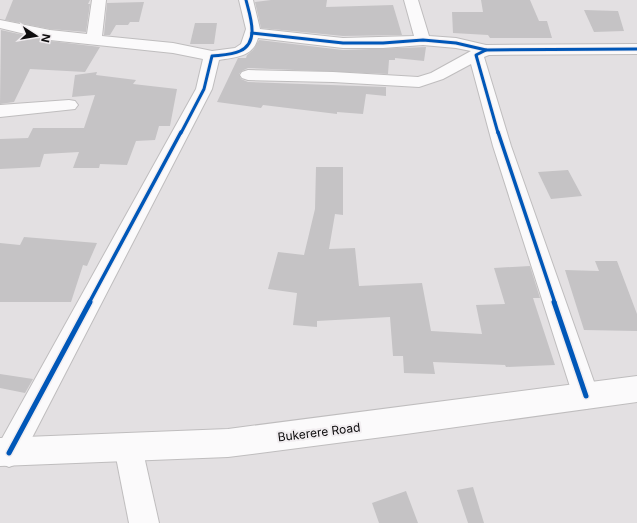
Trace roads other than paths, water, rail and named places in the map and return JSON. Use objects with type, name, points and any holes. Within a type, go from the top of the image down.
[{"type":"street","points":[[94,38],[99,0]]},
{"type":"street","points":[[0,24],[50,35],[94,38],[173,48],[212,56],[239,52],[248,46],[252,33],[246,0]]},
{"type":"street","points":[[410,0],[423,40]]},
{"type":"street","points":[[252,33],[343,43],[383,43],[423,40],[456,43],[481,52],[637,49]]},
{"type":"street","points":[[248,75],[333,77],[419,82],[437,76],[481,52]]},
{"type":"street","points":[[481,52],[502,146],[586,396]]},
{"type":"street","points":[[5,453],[204,89],[212,56]]},
{"type":"street","points":[[0,111],[69,105]]},
{"type":"street","name":"Bukerere Road","points":[[5,453],[228,443],[406,421],[637,388]]},
{"type":"street","points":[[128,447],[144,523]]}]
